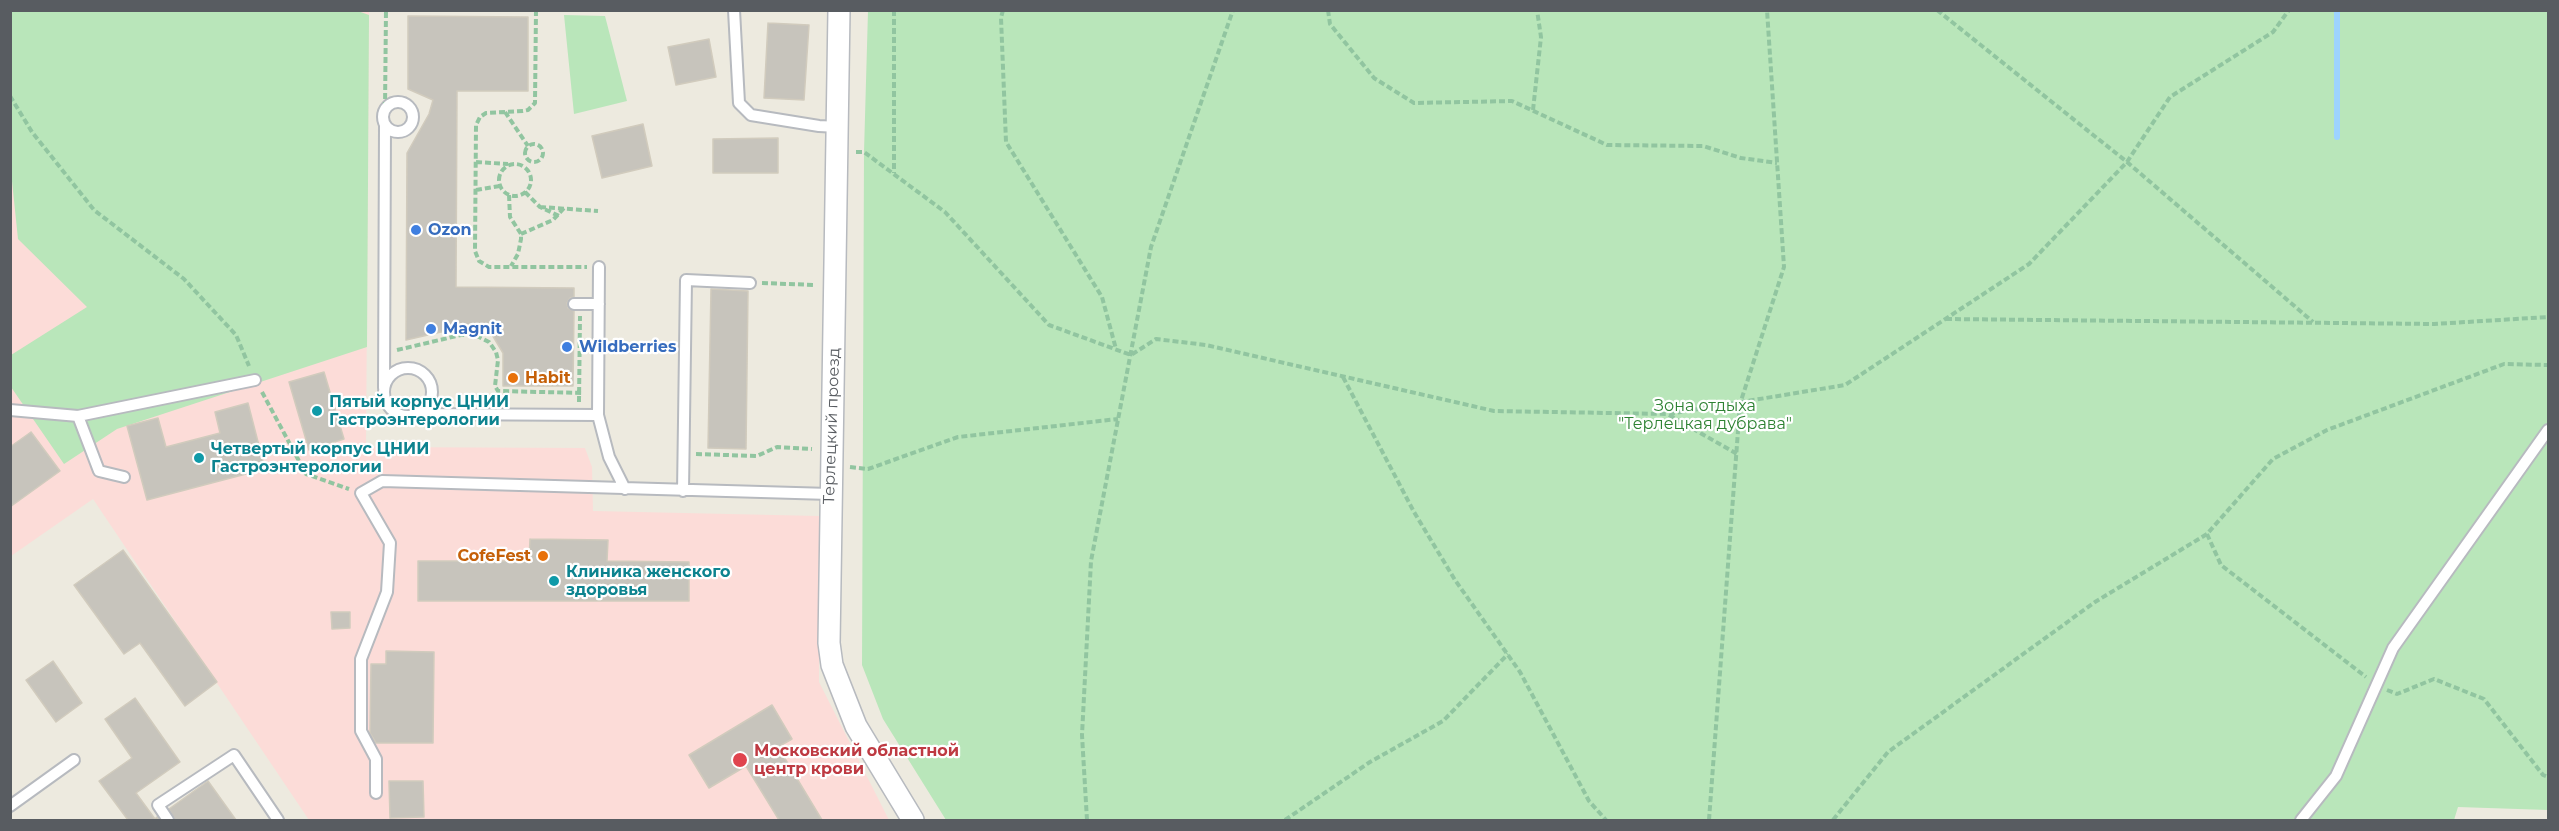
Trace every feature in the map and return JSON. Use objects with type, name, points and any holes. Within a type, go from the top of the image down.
[{"type":"street","name":"Терлецкий проезд","points":[[839,10],[829,642],[832,665],[856,726],[913,820]]},
{"type":"lane","points":[[734,10],[739,103],[751,115],[838,127]]},
{"type":"lane","points":[[394,102],[404,102],[412,109],[414,119],[409,128],[399,132],[389,130],[382,117],[385,108],[394,102]]},
{"type":"lane","points":[[386,126],[384,353],[386,403],[397,414],[412,416],[419,414],[598,415]]},
{"type":"lane","points":[[599,267],[598,415],[609,457],[626,489]]},
{"type":"lane","points":[[683,491],[686,280],[750,283]]},
{"type":"lane","points":[[577,304],[599,304]]},
{"type":"lane","points":[[384,388],[393,373],[401,369],[418,370],[430,383],[432,392],[426,408],[419,414]]},
{"type":"lane","points":[[10,410],[78,416],[255,380]]},
{"type":"lane","points":[[78,416],[99,471],[124,477]]},
{"type":"lane","points":[[2301,820],[2336,776],[2393,648],[2548,430]]},
{"type":"lane","points":[[376,793],[376,759],[361,731],[361,659],[387,592],[390,543],[361,493],[382,481],[830,494]]},
{"type":"lane","points":[[168,820],[158,805],[234,756],[278,820]]},
{"type":"lane","points":[[10,806],[74,760]]},
{"type":"path","points":[[385,108],[386,10]]},
{"type":"path","points":[[536,10],[535,103],[528,110],[523,111],[486,112],[477,121],[477,257],[489,267],[574,267]]},
{"type":"path","points":[[894,10],[894,173]]},
{"type":"path","points":[[1003,10],[1001,18],[1006,142],[1102,297],[1117,350]]},
{"type":"path","points":[[1087,820],[1082,735],[1091,561],[1151,247],[1233,10]]},
{"type":"path","points":[[1328,10],[1330,24],[1374,78],[1414,103],[1512,101],[1607,145],[1703,146],[1741,158],[1777,163]]},
{"type":"path","points":[[1533,111],[1541,37],[1537,10]]},
{"type":"path","points":[[1709,820],[1740,404],[1785,267],[1767,10]]},
{"type":"path","points":[[1937,10],[2127,162],[2313,322]]},
{"type":"path","points":[[1131,355],[1156,339],[1206,345],[1494,411],[1668,414],[1845,385],[2029,264],[2127,162],[2170,97],[2272,32],[2289,10]]},
{"type":"path","points":[[10,96],[32,132],[94,210],[184,279],[236,335],[255,380],[306,474],[361,493]]},
{"type":"path","points":[[504,111],[528,146]]},
{"type":"path","points":[[538,144],[544,152],[543,156],[536,162],[528,160],[525,155],[528,146],[538,144]]},
{"type":"path","points":[[837,152],[864,152],[945,212],[1049,325],[1131,355]]},
{"type":"path","points":[[476,162],[521,165],[528,160]]},
{"type":"path","points":[[500,186],[502,171],[510,165]]},
{"type":"path","points":[[500,186],[509,195],[518,196],[525,192],[532,180],[528,171],[521,165]]},
{"type":"path","points":[[476,190],[500,186]]},
{"type":"path","points":[[525,192],[540,207],[559,216]]},
{"type":"path","points":[[509,195],[510,217],[521,234],[518,254],[510,267]]},
{"type":"path","points":[[540,207],[598,211]]},
{"type":"path","points":[[521,234],[559,216],[565,207]]},
{"type":"path","points":[[750,283],[836,285]]},
{"type":"path","points":[[577,304],[579,415]]},
{"type":"path","points":[[1944,319],[2434,324],[2548,317]]},
{"type":"path","points":[[384,353],[461,335],[475,335],[489,342],[496,352],[498,360],[495,386],[498,391],[598,393]]},
{"type":"path","points":[[1833,820],[1888,752],[2095,602],[2207,534],[2272,459],[2327,430],[2504,364],[2548,365]]},
{"type":"path","points":[[1343,376],[1426,531],[1455,580],[1520,672],[1589,801],[1606,820]]},
{"type":"path","points":[[1668,414],[1737,454]]},
{"type":"path","points":[[848,460],[848,466],[852,469],[868,469],[958,437],[1118,419]]},
{"type":"path","points":[[683,453],[757,456],[777,447],[816,449]]},
{"type":"path","points":[[1285,820],[1370,762],[1443,721],[1508,654]]},
{"type":"shaded area","points":[[11,11],[369,11],[366,447],[585,448],[592,467],[593,511],[819,516],[819,682],[889,820],[309,820],[93,499],[11,556]]},
{"type":"green space","points":[[355,10],[369,15],[367,347],[117,429],[64,464],[11,387],[11,355],[87,307],[18,239],[10,162],[10,11]]},
{"type":"green space","name":"Зона отдыха \"Терлецкая дубрава\"","points":[[868,11],[2548,11],[2548,810],[2458,807],[2454,820],[946,820],[883,719],[862,665],[864,152]]},
{"type":"green space","points":[[564,15],[605,16],[627,101],[574,114]]},
{"type":"building","points":[[408,16],[528,17],[528,91],[457,91],[456,287],[574,288],[574,297],[570,298],[567,303],[568,308],[574,311],[573,386],[503,386],[503,353],[491,333],[480,327],[463,327],[406,340],[407,153],[429,114],[433,100],[408,89]]},
{"type":"building","points":[[768,23],[809,25],[804,100],[764,98]]},
{"type":"building","points":[[709,39],[716,77],[676,85],[668,47]]},
{"type":"building","points":[[643,124],[652,166],[602,178],[592,136]]},
{"type":"building","points":[[778,138],[778,173],[713,173],[713,139]]},
{"type":"building","points":[[711,289],[748,291],[746,449],[708,448]]},
{"type":"building","name":"Пятый корпус ЦНИИ Гастроэнтерологии","points":[[324,372],[344,439],[309,450],[289,382]]},
{"type":"building","name":"Четвертый корпус ЦНИИ Гастроэнтерологии","points":[[248,403],[265,469],[147,500],[127,426],[158,418],[166,447],[220,433],[215,412]]},
{"type":"building","points":[[31,432],[60,471],[10,507],[10,447]]},
{"type":"building","name":"Клиника женского здоровья","points":[[530,539],[608,540],[607,561],[689,562],[689,601],[418,601],[418,561],[529,561]]},
{"type":"building","points":[[123,550],[217,682],[185,706],[140,643],[124,654],[74,585]]},
{"type":"building","points":[[331,612],[350,612],[350,628],[332,629]]},
{"type":"building","points":[[386,651],[434,652],[433,743],[376,743],[370,733],[371,664],[386,664]]},
{"type":"building","points":[[53,661],[82,703],[56,722],[26,680]]},
{"type":"building","points":[[135,698],[180,762],[136,793],[155,819],[157,817],[159,820],[128,820],[99,781],[132,758],[105,719]]},
{"type":"building","name":"Московский областной центр крови","points":[[772,705],[792,739],[778,747],[822,820],[779,820],[746,766],[709,788],[689,755]]},
{"type":"building","points":[[208,781],[236,820],[175,820],[169,809]]},
{"type":"building","points":[[389,781],[423,781],[424,817],[390,818]]},
{"type":"waterway","points":[[2337,10],[2337,137]]},
{"type":"place","name":"Ozon","points":[[416,230]]},
{"type":"place","name":"Magnit","points":[[431,329]]},
{"type":"place","name":"Wildberries","points":[[567,347]]},
{"type":"place","name":"Habit","points":[[513,378]]},
{"type":"place","name":"Пятый корпус ЦНИИ Гастроэнтерологии","points":[[317,411]]},
{"type":"place","name":"Четвертый корпус ЦНИИ Гастроэнтерологии","points":[[199,458]]},
{"type":"place","name":"CofeFest","points":[[543,556]]},
{"type":"place","name":"Клиника женского здоровья","points":[[554,581]]},
{"type":"place","name":"Московский областной центр крови","points":[[740,760]]}]
